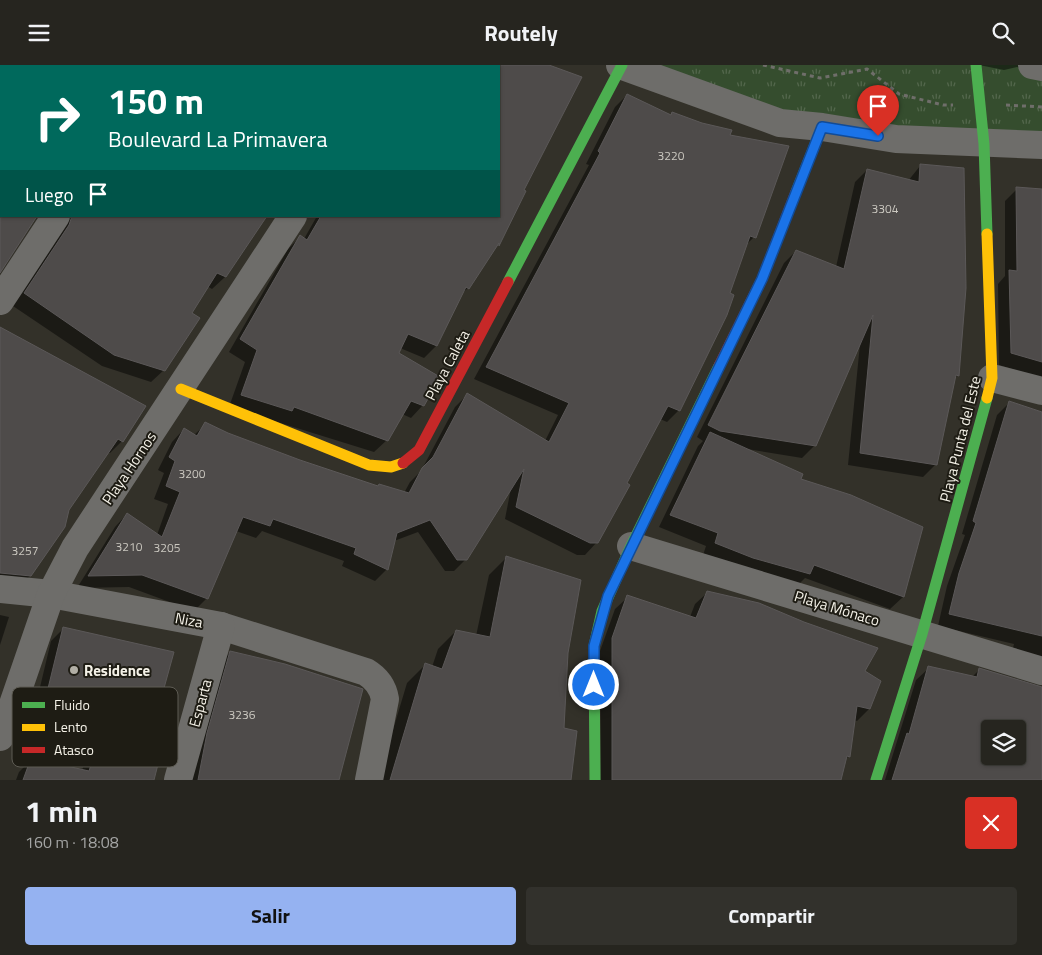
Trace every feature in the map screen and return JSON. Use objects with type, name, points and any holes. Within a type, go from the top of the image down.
[{"type":"street","points":[[621,65],[780,123],[822,127],[896,139],[1042,145]]},
{"type":"street","name":"Playa Caleta","points":[[181,389],[369,465],[395,468],[411,457],[419,449],[621,65]]},
{"type":"street","name":"Playa Punta del Este","points":[[876,780],[922,634],[992,378],[984,144],[982,105],[976,65]]},
{"type":"street","points":[[1032,65],[1042,67]]},
{"type":"street","points":[[594,780],[594,646],[602,611],[631,546],[762,279],[822,127]]},
{"type":"street","points":[[0,301],[55,217]]},
{"type":"street","name":"Playa Hornos","points":[[19,687],[51,594],[75,548],[292,217]]},
{"type":"street","points":[[992,378],[1042,391]]},
{"type":"street","name":"Playa Mónaco","points":[[631,546],[1042,671]]},
{"type":"street","name":"Niza","points":[[0,589],[51,594],[221,625],[357,669],[372,676],[384,691],[384,708],[369,780]]},
{"type":"street","name":"Esparta","points":[[178,780],[221,625]]},
{"type":"street","name":"Playa Hornos","points":[[0,737],[12,707]]},
{"type":"path","points":[[763,65],[820,78],[868,69],[899,94],[943,105],[1042,107]]},
{"type":"green space","points":[[615,65],[1042,65],[1042,147],[844,131]]},
{"type":"building","points":[[500,65],[549,65],[582,77],[524,190],[526,191],[499,246],[499,243],[469,289],[466,287],[437,346],[408,334],[399,353],[440,377],[424,406],[411,401],[388,441],[294,407],[292,411],[241,395],[257,350],[240,339],[300,235],[307,240],[320,217],[500,217]]},
{"type":"building","points":[[627,94],[671,115],[672,112],[702,123],[732,130],[730,135],[789,146],[756,238],[750,236],[730,293],[734,295],[727,315],[680,411],[668,406],[627,483],[630,485],[598,543],[590,543],[516,507],[524,469],[467,560],[457,560],[430,520],[397,533],[388,570],[354,554],[356,548],[273,519],[270,526],[243,517],[208,599],[142,575],[88,576],[127,513],[162,537],[180,492],[166,486],[175,461],[169,457],[184,428],[197,436],[205,422],[228,433],[300,460],[378,486],[379,484],[409,493],[422,468],[433,457],[467,393],[549,442],[569,403],[486,367],[600,153],[598,151]]},
{"type":"building","points":[[920,164],[964,168],[966,288],[959,376],[956,375],[937,465],[860,453],[873,315],[816,446],[720,431],[708,425],[796,250],[844,269],[867,169],[919,182]]},
{"type":"building","points":[[1016,187],[1042,189],[1042,362],[1011,353],[1009,270],[1017,271]]},
{"type":"building","points":[[0,217],[36,217],[0,273]]},
{"type":"building","points":[[72,217],[266,217],[226,277],[217,273],[192,313],[200,318],[165,371],[114,355],[24,293],[69,225]]},
{"type":"building","points":[[0,327],[146,406],[123,442],[118,439],[69,510],[65,527],[31,576],[0,573]]},
{"type":"building","points":[[1009,401],[1042,412],[1042,636],[949,614],[959,573],[976,523],[973,521]]},
{"type":"building","points":[[710,432],[803,474],[801,479],[851,495],[923,527],[904,597],[814,565],[810,574],[753,558],[715,543],[718,533],[670,515]]},
{"type":"building","points":[[506,556],[581,580],[568,653],[564,728],[577,731],[571,780],[390,780],[425,663],[442,669],[456,630],[490,637]]},
{"type":"building","points":[[707,591],[759,603],[804,622],[878,648],[865,671],[881,681],[870,709],[857,706],[850,757],[847,756],[841,780],[612,780],[612,638],[627,595],[696,618]]},
{"type":"building","points":[[63,627],[174,652],[164,687],[48,687]]},
{"type":"building","points":[[230,651],[285,664],[363,689],[339,780],[198,780],[207,733]]},
{"type":"building","points":[[928,666],[977,677],[979,668],[1042,687],[1042,780],[892,780],[907,733],[909,734]]},
{"type":"building","points":[[28,767],[71,767],[89,771],[90,767],[157,767],[154,780],[23,780]]},
{"type":"traffic: fast","points":[[508,282],[622,65]]},
{"type":"traffic: fast","points":[[976,65],[984,144],[987,234]]},
{"type":"traffic: fast","points":[[796,192],[822,127]]},
{"type":"traffic: fast","points":[[595,780],[594,646],[602,611],[631,546],[719,366]]},
{"type":"traffic: fast","points":[[876,780],[922,634],[987,398]]},
{"type":"traffic: slow","points":[[987,234],[992,378],[987,398]]},
{"type":"traffic: slow","points":[[181,389],[369,465],[391,467],[403,463]]},
{"type":"traffic: jam","points":[[719,366],[762,279],[796,192]]},
{"type":"traffic: jam","points":[[403,463],[419,450],[508,282]]},
{"type":"place","name":"Residence","points":[[74,670]]},
{"type":"route","points":[[594,685],[594,646],[602,611],[608,596],[762,279],[822,127],[878,136]]}]
